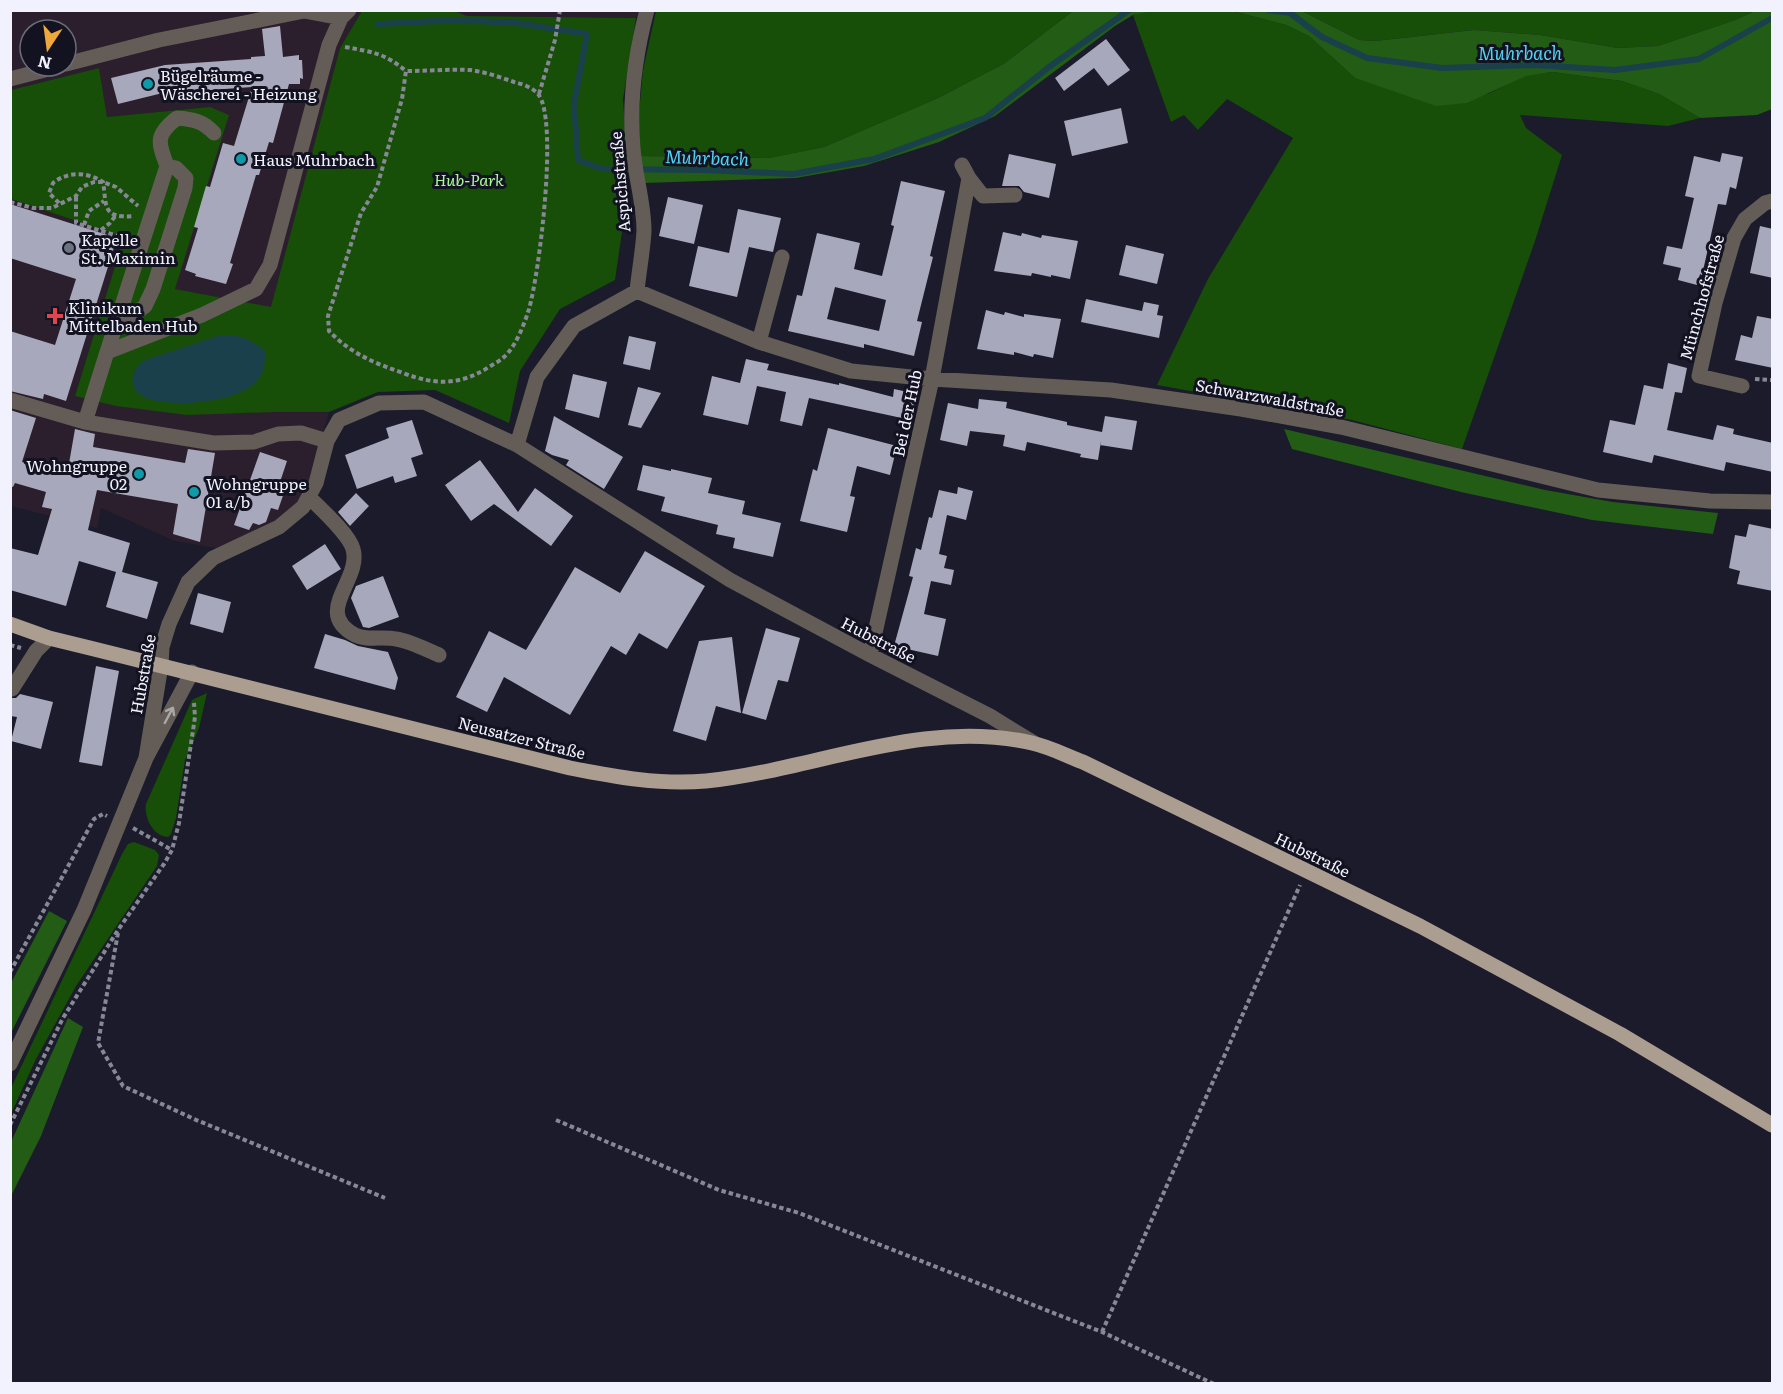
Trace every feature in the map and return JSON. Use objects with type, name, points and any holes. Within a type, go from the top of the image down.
[{"type":"main road","name":"Neusatzer Straße","points":[[10,624],[49,638],[570,768],[632,780],[704,781],[763,773],[882,745],[932,737],[981,736],[1034,743]]},
{"type":"main road","name":"Hubstraße","points":[[1034,743],[1083,762],[1420,926],[1620,1034],[1773,1125]]},
{"type":"street","name":"Aspichstraße","points":[[637,291],[644,231],[633,150],[631,105],[640,36],[647,10]]},
{"type":"street","points":[[78,61],[159,40],[304,11],[345,14],[329,45],[270,265],[256,289],[202,315],[107,352]]},
{"type":"street","points":[[85,422],[142,244],[149,212],[167,166],[159,145],[163,128],[177,118],[192,119],[206,124],[214,133]]},
{"type":"street","points":[[116,328],[145,306],[153,289],[182,199],[186,178],[176,168],[167,166]]},
{"type":"street","name":"Bei der Hub","points":[[870,655],[932,379],[965,172],[983,196],[1015,195]]},
{"type":"street","name":"Münchhofstraße","points":[[1742,386],[1699,376],[1715,303],[1734,238],[1745,219],[1765,203],[1773,201]]},
{"type":"street","points":[[759,342],[782,257]]},
{"type":"street","points":[[517,445],[537,377],[574,326],[637,291]]},
{"type":"street","name":"Schwarzwaldstraße","points":[[637,291],[759,342],[851,371],[932,379],[1111,390],[1341,428],[1598,490],[1710,501],[1773,502]]},
{"type":"street","points":[[10,400],[85,422],[213,443],[254,442],[278,434],[301,433],[327,441]]},
{"type":"street","name":"Hubstraße","points":[[146,758],[162,647],[169,624],[188,582],[213,558],[279,527],[303,507],[316,483],[327,441],[339,420],[379,403],[424,402],[517,445],[730,580],[990,716],[1034,743]]},
{"type":"street","points":[[309,497],[332,519],[353,548],[355,564],[336,606],[337,616],[346,629],[357,636],[396,639],[439,655]]},
{"type":"street","points":[[12,689],[31,659],[49,638]]},
{"type":"street","name":"Hubstraße","points":[[10,1064],[84,910],[146,758],[192,672]]},
{"type":"path","points":[[406,71],[402,99],[377,188],[361,213],[328,316],[329,331],[343,346],[370,361],[413,377],[435,382],[457,381],[477,374],[504,357],[524,324],[529,309],[538,262],[547,187],[544,110],[539,94],[555,40],[560,10]]},
{"type":"path","points":[[329,45],[373,52],[390,58],[406,71],[471,70],[526,86],[539,94]]},
{"type":"path","points":[[59,203],[49,194],[53,183],[71,174],[85,175],[96,177],[116,187],[135,204],[149,212]]},
{"type":"path","points":[[10,202],[33,208],[52,208],[76,196],[82,187],[94,182],[103,182]]},
{"type":"path","points":[[103,182],[104,201],[108,210],[116,215],[137,216],[149,212]]},
{"type":"path","points":[[76,196],[76,223],[142,244]]},
{"type":"path","points":[[84,225],[89,211],[104,201]]},
{"type":"path","points":[[101,230],[116,215]]},
{"type":"path","points":[[10,1125],[63,1018],[172,849],[180,824],[195,717],[192,672]]},
{"type":"path","points":[[10,972],[94,819],[103,814],[122,821],[172,849]]},
{"type":"path","points":[[1102,1332],[1307,871]]},
{"type":"path","points":[[118,930],[118,944],[98,1043],[123,1086],[194,1119],[385,1198]]},
{"type":"path","points":[[556,1120],[719,1190],[799,1213],[1102,1332],[1214,1383]]},
{"type":"shaded area","name":"Klinikum Mittelbaden Hub","points":[[11,11],[362,11],[340,48],[272,308],[175,289],[210,107],[107,117],[99,68],[78,73],[78,18],[18,18],[18,78],[59,78],[11,90]]},
{"type":"shaded area","points":[[454,11],[639,11],[636,18],[467,16]]},
{"type":"shaded area","name":"Klinikum Mittelbaden Hub","points":[[10,199],[124,237],[75,396],[274,412],[329,412],[305,493],[287,520],[216,548],[175,541],[101,508],[97,528],[11,506]]},
{"type":"green space","points":[[1153,10],[1232,11],[1286,25],[1309,36],[1355,78],[1488,94],[1526,75],[1552,72],[1622,81],[1659,94],[1700,118],[1668,126],[1520,115],[1526,128],[1562,155],[1535,241],[1462,449],[1352,420],[1157,385],[1208,279],[1293,138],[1227,99],[1198,130],[1184,115],[1171,122],[1133,15]]},
{"type":"green space","name":"Hub-Park","points":[[362,11],[454,11],[467,16],[636,18],[623,99],[629,184],[615,280],[560,309],[520,371],[509,423],[435,390],[378,392],[329,412],[187,415],[116,406],[75,396],[124,237],[11,199],[11,90],[59,78],[78,78],[78,73],[99,68],[107,117],[210,107],[229,115],[175,289],[271,307],[340,48]]},
{"type":"green space","points":[[656,11],[1073,11],[1005,63],[938,98],[824,147],[769,158],[639,156],[638,124],[643,70]]},
{"type":"green space","points":[[1073,11],[1153,11],[1133,15],[1115,26],[995,116],[939,142],[864,166],[796,178],[644,183],[639,156],[769,158],[824,147],[938,98],[1005,63]]},
{"type":"green space","points":[[1232,11],[1302,11],[1359,40],[1375,41],[1474,30],[1540,35],[1618,48],[1658,46],[1755,11],[1772,11],[1772,109],[1757,115],[1700,118],[1659,94],[1622,81],[1552,72],[1526,76],[1467,103],[1436,106],[1355,78],[1309,36],[1286,25]]},
{"type":"green space","points":[[1302,11],[1755,11],[1658,46],[1618,48],[1540,35],[1474,30],[1375,41],[1359,40]]},
{"type":"green space","points":[[1284,429],[1545,490],[1613,502],[1718,513],[1713,534],[1592,520],[1461,492],[1292,449]]},
{"type":"green space","points":[[207,693],[199,728],[185,760],[176,818],[171,834],[168,837],[163,836],[154,830],[148,820],[146,804],[192,700]]},
{"type":"green space","points":[[134,842],[155,850],[159,855],[157,866],[76,986],[35,1061],[11,1114],[11,1088],[122,854],[128,844]]},
{"type":"green space","points":[[49,911],[67,921],[11,1033],[11,983]]},
{"type":"green space","points":[[68,1018],[83,1027],[41,1136],[11,1196],[11,1142]]},
{"type":"water","points":[[221,335],[245,338],[265,351],[262,372],[251,386],[222,398],[187,403],[155,401],[138,393],[132,378],[136,368],[145,360]]},
{"type":"building","name":"Haus Muhrbach","points":[[280,26],[283,57],[299,55],[299,60],[302,60],[303,79],[300,78],[300,84],[289,84],[273,143],[269,142],[259,175],[256,175],[226,284],[195,276],[196,274],[185,270],[198,228],[194,227],[206,186],[210,187],[223,143],[234,146],[252,87],[183,92],[183,88],[118,104],[111,78],[165,65],[265,56],[262,29]]},
{"type":"building","points":[[1106,39],[1130,70],[1108,86],[1094,68],[1064,91],[1055,78]]},
{"type":"building","points":[[1121,108],[1128,143],[1072,156],[1064,121]]},
{"type":"building","points":[[1722,153],[1743,157],[1736,189],[1730,187],[1726,205],[1718,204],[1702,275],[1700,274],[1697,285],[1678,280],[1681,268],[1663,264],[1667,246],[1682,249],[1694,198],[1685,196],[1694,156],[1720,162]]},
{"type":"building","points":[[1009,154],[1056,164],[1049,198],[1024,192],[1019,186],[1002,186]]},
{"type":"building","points":[[901,181],[945,191],[930,256],[933,257],[917,321],[922,322],[914,356],[864,344],[864,348],[788,331],[797,295],[802,296],[817,233],[860,243],[854,269],[882,276],[894,226],[891,225]],"holes":[[[835,287],[886,300],[879,331],[827,319]]]},
{"type":"building","points":[[668,197],[703,205],[694,244],[659,236]]},
{"type":"building","points":[[10,204],[117,238],[66,401],[44,394],[43,399],[10,391],[10,331],[55,345],[76,279],[10,258]]},
{"type":"building","points":[[738,209],[781,218],[773,252],[749,247],[737,297],[689,286],[698,246],[729,253]]},
{"type":"building","points":[[1760,226],[1773,229],[1773,278],[1750,273]]},
{"type":"building","points":[[1003,232],[1021,236],[1022,233],[1041,238],[1042,235],[1078,241],[1070,279],[1032,273],[1031,276],[994,271]]},
{"type":"building","points":[[1126,245],[1164,254],[1157,284],[1119,275]]},
{"type":"building","points":[[1086,299],[1142,311],[1144,302],[1159,305],[1157,315],[1163,316],[1159,338],[1081,322]]},
{"type":"building","points":[[986,310],[1004,315],[1005,312],[1024,317],[1024,314],[1061,319],[1053,358],[977,349]]},
{"type":"building","points":[[1757,316],[1773,319],[1773,368],[1735,360],[1741,335],[1752,338]]},
{"type":"building","points":[[629,336],[656,342],[650,370],[623,364]]},
{"type":"building","points":[[746,359],[769,364],[767,370],[839,385],[839,383],[893,397],[894,389],[917,394],[911,420],[809,398],[802,426],[780,421],[786,392],[757,386],[748,425],[703,415],[712,376],[740,383]]},
{"type":"building","points":[[1668,363],[1687,368],[1682,393],[1675,392],[1667,430],[1713,440],[1717,425],[1734,429],[1733,434],[1773,443],[1773,472],[1726,462],[1724,471],[1654,455],[1652,463],[1603,452],[1610,420],[1635,425],[1644,385],[1663,389]]},
{"type":"building","points":[[573,374],[607,382],[599,418],[565,409]]},
{"type":"building","points":[[638,387],[661,393],[641,428],[628,425]]},
{"type":"building","points":[[979,399],[1007,402],[1006,408],[1102,432],[1105,416],[1137,421],[1132,450],[1100,445],[1098,460],[1027,442],[1025,451],[1003,446],[1005,435],[970,431],[967,446],[940,440],[948,403],[978,409]]},
{"type":"building","points":[[10,410],[36,418],[22,462],[67,475],[75,429],[95,434],[93,447],[185,463],[188,449],[215,453],[200,542],[173,534],[178,504],[97,490],[88,530],[130,543],[122,572],[158,582],[147,619],[106,607],[116,572],[79,561],[66,606],[10,590],[10,548],[38,555],[52,509],[42,507],[46,492],[15,483],[13,487],[10,486]]},
{"type":"building","points":[[554,416],[623,457],[604,489],[566,465],[569,460],[545,451]]},
{"type":"building","points":[[412,420],[423,454],[411,458],[417,476],[395,483],[393,476],[357,489],[345,455],[389,438],[386,428]]},
{"type":"building","points":[[828,428],[897,446],[890,475],[857,466],[850,496],[855,497],[847,532],[800,521],[813,469],[817,471]]},
{"type":"building","points":[[260,452],[287,461],[280,482],[287,484],[278,510],[271,508],[266,522],[259,525],[253,523],[249,530],[234,525]]},
{"type":"building","points":[[480,460],[518,512],[535,488],[573,516],[551,546],[494,504],[471,521],[445,485]]},
{"type":"building","points":[[643,465],[712,478],[708,493],[745,501],[742,514],[781,523],[773,557],[733,548],[735,538],[716,534],[718,525],[661,511],[665,497],[637,490]]},
{"type":"building","points":[[958,487],[973,491],[966,520],[947,515],[939,554],[947,556],[944,568],[954,570],[951,585],[931,581],[924,614],[946,619],[938,656],[894,646],[913,577],[909,576],[916,548],[921,550],[929,517],[932,518],[939,490],[957,494]]},
{"type":"building","points":[[356,493],[369,506],[350,526],[338,512]]},
{"type":"building","points":[[1749,524],[1773,529],[1773,591],[1737,584],[1740,571],[1729,568],[1735,535],[1746,537]]},
{"type":"building","points":[[325,544],[341,569],[307,590],[292,566]]},
{"type":"building","points":[[645,551],[705,586],[667,649],[639,633],[626,655],[611,646],[570,715],[504,677],[487,712],[456,697],[489,631],[526,650],[575,567],[620,593]]},
{"type":"building","points":[[383,576],[399,617],[369,628],[363,627],[351,598],[356,586]]},
{"type":"building","points":[[198,593],[231,602],[223,633],[190,624]]},
{"type":"building","points":[[766,628],[800,638],[788,682],[778,680],[766,720],[742,713]]},
{"type":"building","points":[[325,634],[358,646],[388,652],[398,678],[395,690],[314,668]]},
{"type":"building","points":[[732,637],[741,713],[716,706],[706,741],[673,731],[699,641]]},
{"type":"building","points":[[96,666],[119,671],[102,766],[79,762]]},
{"type":"building","points":[[20,694],[53,702],[41,749],[11,741],[17,717],[10,716],[10,698],[16,698]]},
{"type":"waterway","name":"Muhrbach","points":[[378,24],[457,20],[517,23],[587,34],[574,104],[578,160],[602,169],[793,174],[874,159],[985,118],[1049,67],[1129,10]]},
{"type":"waterway","name":"Muhrbach","points":[[1268,10],[1290,13],[1322,37],[1367,58],[1442,68],[1534,65],[1615,70],[1699,59],[1772,18]]},
{"type":"place","name":"Bügelräume - Wäscherei - Heizung","points":[[148,84]]},
{"type":"place","name":"Haus Muhrbach","points":[[241,159]]},
{"type":"place","name":"Kapelle St. Maximin","points":[[69,248]]},
{"type":"place","name":"Klinikum Mittelbaden Hub","points":[[55,316]]},
{"type":"place","name":"Wohngruppe 02","points":[[139,474]]},
{"type":"place","name":"Wohngruppe 01 a/b","points":[[194,492]]}]
